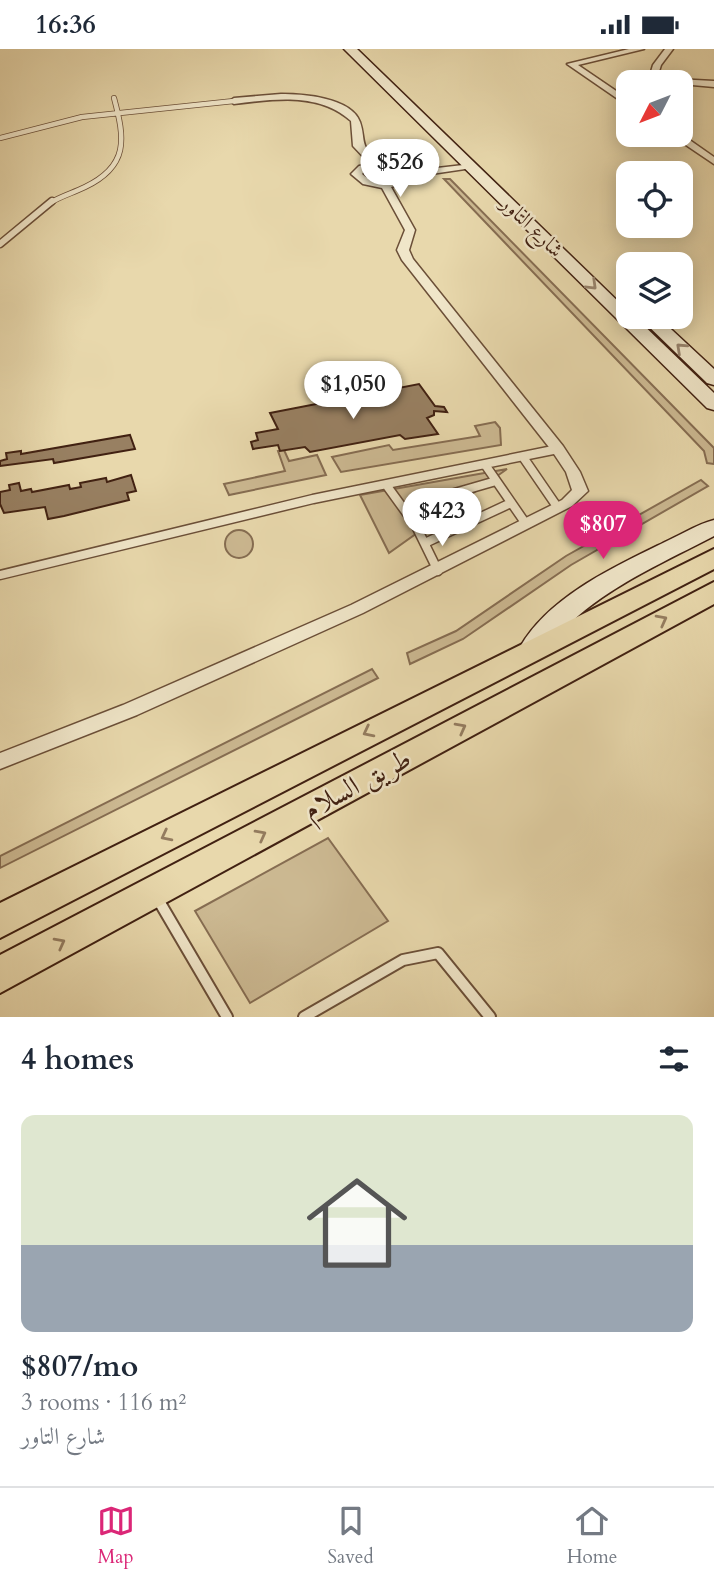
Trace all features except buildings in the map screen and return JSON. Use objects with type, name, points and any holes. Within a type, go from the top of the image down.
[{"type":"main road","name":"شارع التاور","points":[[350,49],[616,286]]},
{"type":"main road","name":"شارع التاور","points":[[365,49],[466,163],[714,404]]},
{"type":"main road","points":[[661,329],[714,379]]},
{"type":"main road","points":[[533,647],[558,617],[579,599],[714,527]]},
{"type":"main road","name":"طريق السلام","points":[[0,921],[533,647],[714,558]]},
{"type":"main road","name":"طريق السلام","points":[[0,975],[714,592]]},
{"type":"street","points":[[616,94],[571,64],[645,50],[666,52],[657,70]]},
{"type":"street","points":[[693,83],[714,84]]},
{"type":"street","points":[[234,101],[297,98],[338,107],[355,120],[358,146],[376,164],[404,172],[466,163]]},
{"type":"street","points":[[693,146],[714,161]]},
{"type":"street","points":[[376,164],[362,168],[356,174],[368,184],[385,185],[399,183],[404,172]]},
{"type":"street","points":[[0,761],[199,681],[438,571],[558,508],[580,491],[573,472],[558,449],[408,260],[403,250],[410,230],[385,185]]},
{"type":"lane","points":[[0,244],[22,229],[51,202],[94,182],[114,167],[123,152],[119,115],[114,98]]},
{"type":"lane","points":[[0,138],[73,119],[234,101]]},
{"type":"lane","points":[[0,575],[313,499],[486,466],[558,449]]},
{"type":"lane","points":[[523,457],[558,508]]},
{"type":"lane","points":[[486,466],[526,524]]},
{"type":"lane","points":[[406,507],[496,481]]},
{"type":"lane","points":[[387,486],[406,507],[427,542],[438,571]]},
{"type":"lane","points":[[427,542],[512,503]]},
{"type":"lane","points":[[153,893],[227,1017]]},
{"type":"lane","points":[[304,1017],[403,960],[438,953],[490,1017]]},
{"type":"shaded area","points":[[444,179],[450,179],[714,448],[714,464],[707,463],[704,451]]},
{"type":"shaded area","points":[[495,422],[500,428],[501,445],[341,472],[332,457],[389,445],[393,450],[480,436],[475,426]]},
{"type":"shaded area","points":[[284,450],[289,461],[317,455],[326,475],[229,495],[224,484],[285,471],[278,451]]},
{"type":"shaded area","points":[[507,469],[389,553],[360,495]]},
{"type":"shaded area","points":[[701,480],[708,486],[571,565],[463,639],[410,664],[407,653],[456,631],[566,556]]},
{"type":"shaded area","points":[[239,530],[249,534],[253,544],[249,554],[239,558],[229,554],[225,544],[229,534]]},
{"type":"shaded area","points":[[372,669],[378,678],[0,868],[0,856]]},
{"type":"shaded area","points":[[328,838],[388,921],[250,1003],[195,911]]}]
